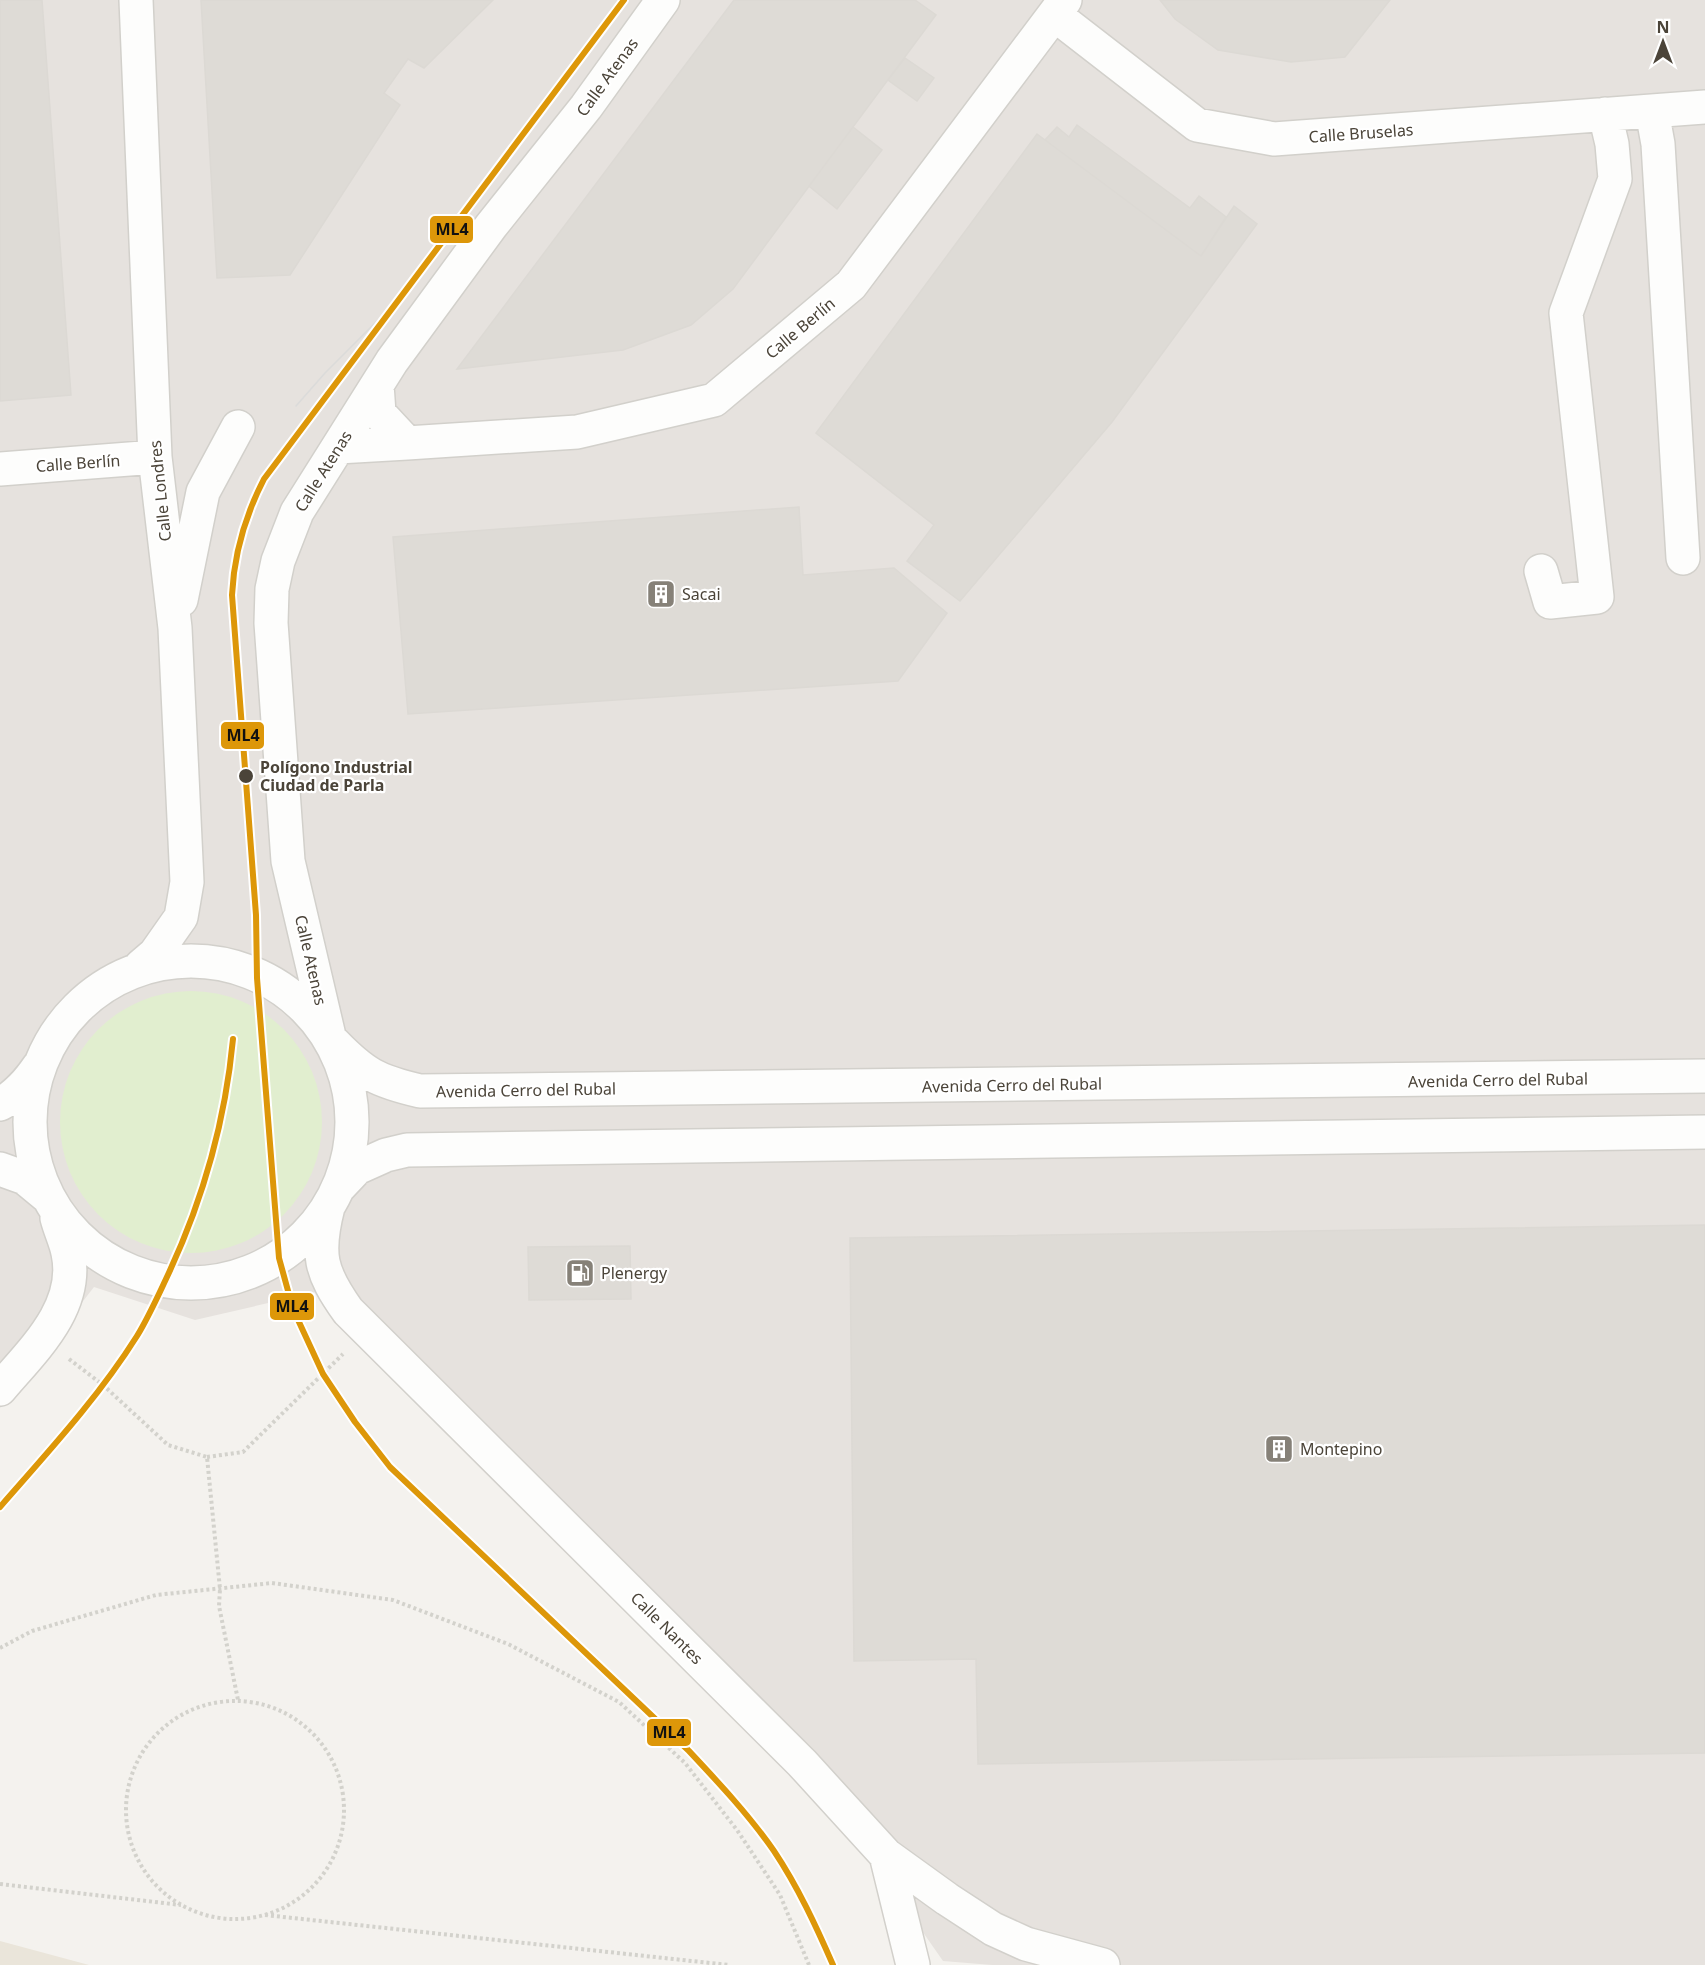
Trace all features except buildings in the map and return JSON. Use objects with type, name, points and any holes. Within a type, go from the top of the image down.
[{"type":"street","name":"Calle Londres","points":[[136,0],[156,457],[175,628],[187,882],[181,917],[154,954],[141,966]]},
{"type":"street","name":"Calle Atenas","points":[[331,1039],[288,861],[271,623],[272,590],[278,561],[297,512],[392,361],[491,226],[586,107],[663,0]]},
{"type":"street","name":"Calle Berlín","points":[[338,447],[577,432],[714,400],[851,285],[1060,7]]},
{"type":"street","name":"Calle Bruselas","points":[[1060,7],[1197,125],[1274,139],[1705,107]]},
{"type":"street","points":[[1652,111],[1658,144],[1683,558]]},
{"type":"street","points":[[1541,571],[1550,602],[1597,597],[1566,313],[1615,179],[1612,144],[1605,114]]},
{"type":"street","points":[[377,386],[379,413],[407,443]]},
{"type":"street","points":[[175,628],[203,492],[238,427]]},
{"type":"street","name":"Calle Berlín","points":[[0,469],[156,457]]},
{"type":"street","points":[[0,1104],[10,1099],[27,1083],[63,1023],[79,1006],[97,989],[141,966],[194,964],[212,966],[257,978],[279,987],[314,1016],[331,1039],[345,1065],[351,1086],[353,1111],[349,1157],[334,1197]]},
{"type":"street","name":"Avenida Cerro del Rubal","points":[[331,1039],[357,1066],[380,1080],[420,1090],[1705,1076]]},
{"type":"street","points":[[0,1389],[55,1321],[65,1300],[69,1276],[69,1255],[32,1152],[30,1118],[39,1066]]},
{"type":"street","points":[[0,1169],[25,1178],[51,1204],[73,1234],[94,1253],[111,1263],[138,1274],[165,1280],[216,1282],[242,1276],[279,1258],[314,1227],[357,1168],[386,1155],[407,1150],[1705,1132]]},
{"type":"street","name":"Calle Nantes","points":[[334,1197],[322,1232],[322,1260],[335,1293],[348,1311],[802,1763],[886,1855],[993,1929],[1026,1944],[1103,1965]]},
{"type":"street","points":[[886,1855],[913,1965]]},
{"type":"path","points":[[42,1338],[103,1385],[168,1445],[207,1457],[243,1452],[323,1374]]},
{"type":"path","points":[[207,1457],[220,1589],[219,1606],[238,1700]]},
{"type":"path","points":[[0,1648],[32,1631],[156,1595],[273,1583],[393,1600],[508,1644],[619,1702],[686,1763],[736,1830],[780,1895],[809,1965]]},
{"type":"path","points":[[263,1915],[295,1901],[321,1878],[327,1868],[338,1848],[345,1815],[341,1780],[326,1749],[303,1723],[272,1707],[238,1700],[202,1706],[170,1722],[145,1748],[129,1781],[126,1817],[134,1852],[154,1883],[182,1905],[208,1916],[236,1919],[263,1915],[729,1965]]},
{"type":"path","points":[[0,1884],[182,1905]]},
{"type":"shaded area","points":[[0,0],[1705,0],[1705,1965],[992,1965],[943,1961],[858,1839],[316,1292],[195,1320],[94,1287],[0,1408]]},
{"type":"shaded area","points":[[0,1941],[89,1965],[0,1965]]},
{"type":"green space","points":[[191,991],[216,994],[241,1001],[264,1013],[292,1039],[312,1072],[319,1097],[322,1122],[319,1147],[312,1172],[300,1195],[274,1223],[241,1243],[216,1250],[191,1253],[166,1250],[141,1243],[118,1231],[90,1205],[70,1172],[63,1147],[60,1122],[63,1097],[70,1072],[82,1049],[108,1021],[141,1001],[166,994]]},
{"type":"tram line","points":[[296,406],[325,373],[395,303]]},
{"type":"transit line","name":"ML4","points":[[624,0],[264,479],[251,507],[242,535],[235,564],[232,595],[256,915],[257,978],[279,1258],[293,1309],[323,1374],[355,1422],[390,1467],[688,1750],[722,1787],[783,1865],[833,1965]]},
{"type":"transit line","name":"ML4","points":[[0,1507],[106,1381],[137,1336],[152,1308],[179,1250],[201,1192],[218,1132],[233,1039]]},
{"type":"place","name":"Sacai","points":[[661,594]]},
{"type":"place","name":"Polígono Industrial Ciudad de Parla","points":[[246,776]]},
{"type":"place","name":"Plenergy","points":[[580,1273]]},
{"type":"place","name":"Montepino","points":[[1279,1449]]}]
